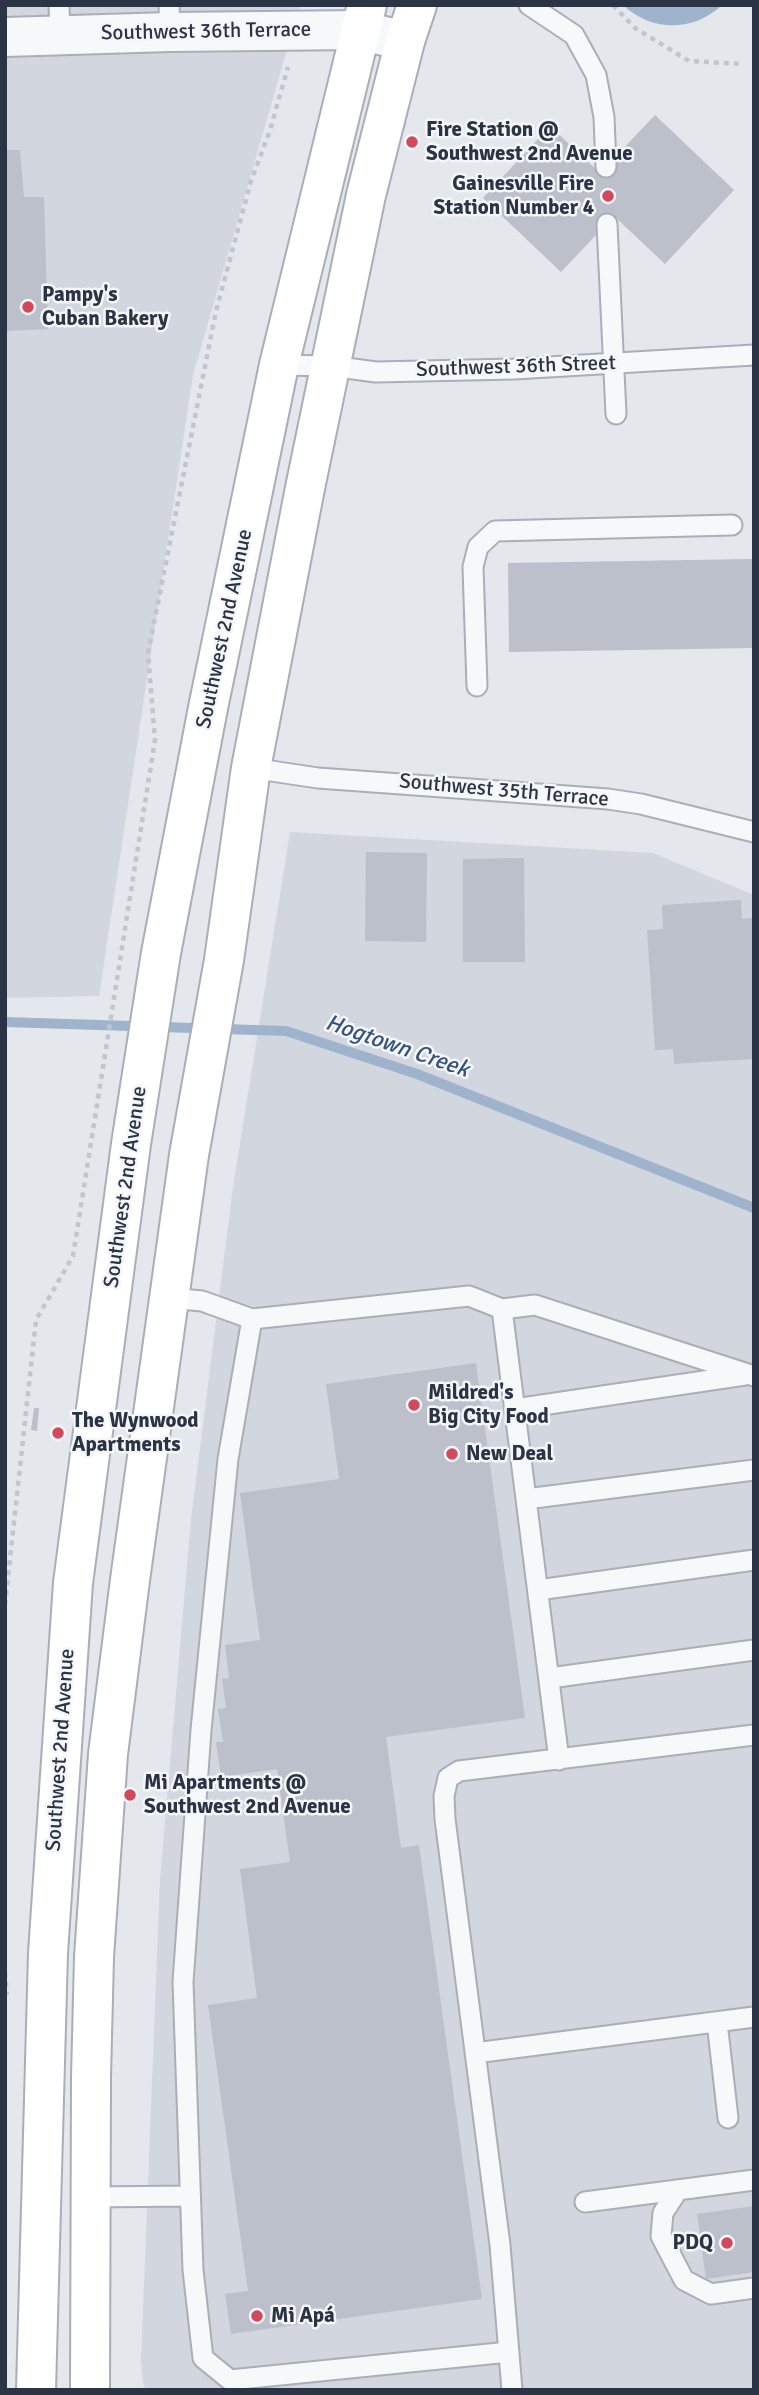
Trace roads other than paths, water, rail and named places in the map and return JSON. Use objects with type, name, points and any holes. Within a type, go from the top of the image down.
[{"type":"main road","points":[[90,2390],[94,1957],[108,1754],[130,1580],[190,1155],[224,960],[251,768],[305,488],[366,195],[405,41],[417,5]]},
{"type":"main road","name":"Southwest 2nd Avenue","points":[[36,2390],[48,1953],[73,1583],[131,1144],[161,953],[208,708],[279,365],[363,18]]},
{"type":"main road","points":[[111,1295],[170,1298]]},
{"type":"street","name":"Southwest 36th Terrace","points":[[5,37],[59,20],[363,18],[405,41]]},
{"type":"lane","points":[[529,5],[574,35],[596,75],[604,117],[606,167]]},
{"type":"lane","points":[[607,224],[616,414]]},
{"type":"lane","name":"Southwest 36th Street","points":[[279,365],[331,366],[376,372],[514,369],[754,355]]},
{"type":"lane","points":[[477,686],[473,567],[478,547],[495,531],[732,526]]},
{"type":"lane","name":"Southwest 35th Terrace","points":[[251,768],[318,778],[608,799],[640,804],[754,832]]},
{"type":"lane","points":[[170,1298],[202,1301],[252,1319],[469,1296],[502,1309],[535,1305],[752,1375]]},
{"type":"lane","points":[[502,1309],[559,1760]]},
{"type":"lane","points":[[252,1319],[228,1459],[201,1730],[183,1982],[189,2196],[193,2270],[203,2358],[230,2380],[509,2352]]},
{"type":"lane","points":[[515,1409],[752,1375]]},
{"type":"lane","points":[[526,1499],[754,1470]]},
{"type":"lane","points":[[538,1591],[754,1560]]},
{"type":"lane","points":[[550,1678],[754,1650]]},
{"type":"lane","points":[[512,2390],[500,2245],[445,1819],[444,1796],[449,1778],[459,1771],[754,1735]]},
{"type":"lane","points":[[475,2053],[754,2017]]},
{"type":"lane","points":[[717,2022],[728,2118]]},
{"type":"lane","points":[[585,2202],[754,2180]]},
{"type":"lane","points":[[678,2190],[663,2213],[661,2236],[684,2280],[711,2294],[754,2288]]},
{"type":"lane","points":[[91,2197],[189,2196]]},
{"type":"water","points":[[623,5],[722,5],[699,20],[672,25],[646,20]]},
{"type":"waterway","name":"Hogtown Creek","points":[[5,1022],[286,1031],[417,1074],[754,1208]]},
{"type":"place","name":"Fire Station @ Southwest 2nd Avenue","points":[[412,142]]},
{"type":"place","name":"Gainesville Fire Station Number 4","points":[[608,196]]},
{"type":"place","name":"Pampy's Cuban Bakery","points":[[28,307]]},
{"type":"place","name":"Mildred's Big City Food","points":[[414,1405]]},
{"type":"place","name":"The Wynwood Apartments","points":[[58,1433]]},
{"type":"place","name":"New Deal","points":[[452,1454]]},
{"type":"place","name":"Mi Apartments @ Southwest 2nd Avenue","points":[[130,1795]]},
{"type":"place","name":"PDQ","points":[[727,2243]]},
{"type":"place","name":"Mi Apá","points":[[257,2316]]}]
